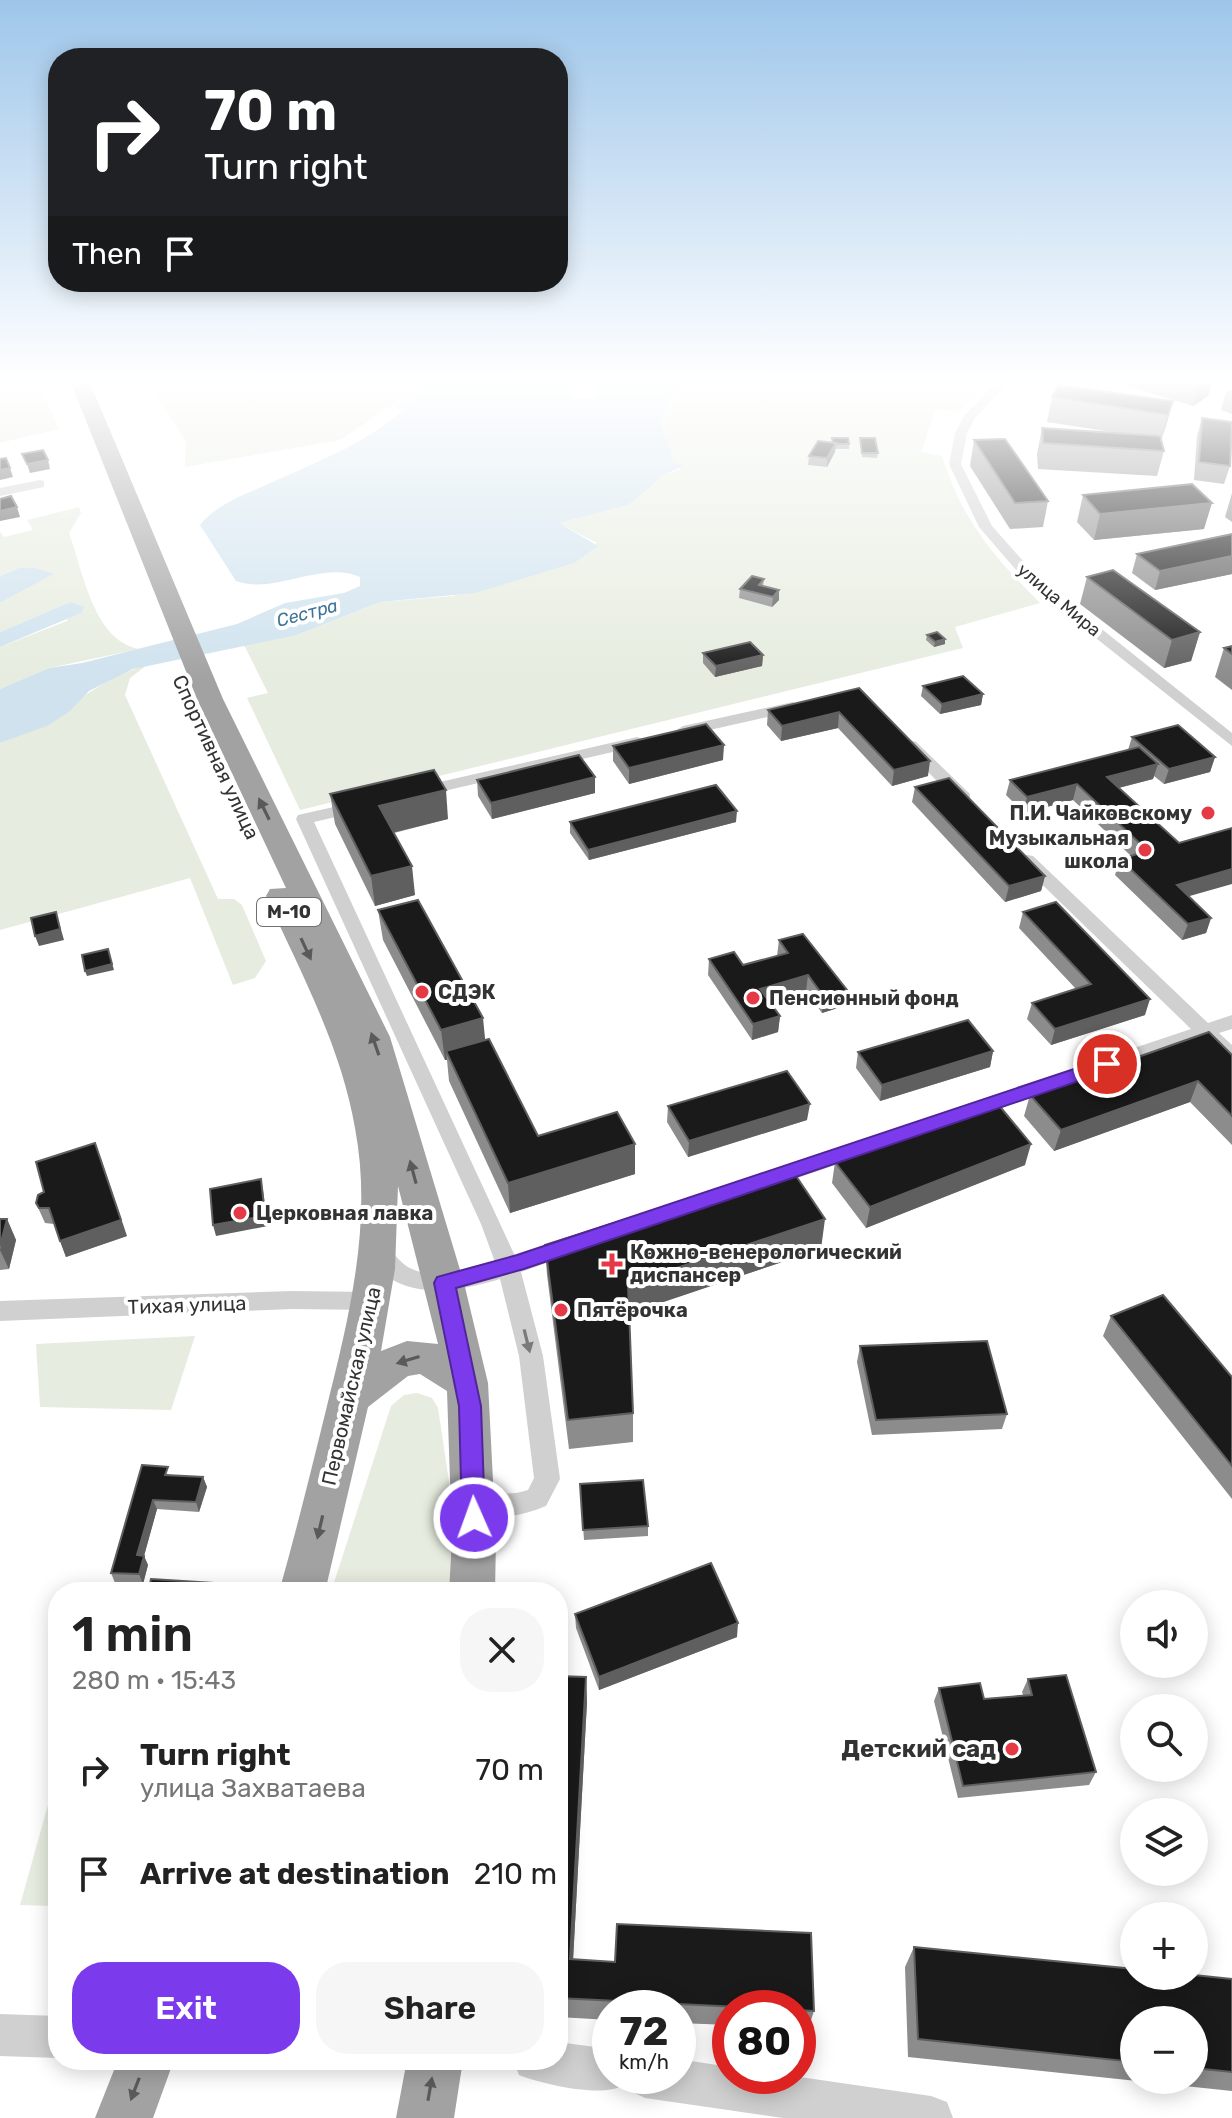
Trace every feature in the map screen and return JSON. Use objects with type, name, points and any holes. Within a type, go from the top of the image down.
[{"type":"highway","name":"Спортивная улица","points":[[106,482],[386,1123]]},
{"type":"highway","name":"Спортивная улица","points":[[115,482],[158,604]]},
{"type":"highway","name":"Первомайская улица","points":[[304,1582],[373,1301],[386,1123]]},
{"type":"highway","name":"М-10","points":[[386,1123],[445,1283],[467,1383],[473,1497],[472,1582]]},
{"type":"highway","points":[[350,1397],[383,1371],[402,1361],[425,1356],[438,1359],[467,1383]]},
{"type":"highway","points":[[124,2118],[142,2070]]},
{"type":"highway","points":[[425,2118],[433,2070]]},
{"type":"street","name":"улица Мира","points":[[964,482],[986,527],[1034,582],[1232,741]]},
{"type":"street","points":[[0,492],[40,484]]},
{"type":"street","points":[[406,795],[811,703]]},
{"type":"street","points":[[901,737],[978,812]]},
{"type":"street","points":[[375,802],[304,819],[492,1224],[508,1266],[531,1356],[547,1479],[537,1498],[511,1509],[491,1507],[473,1497]]},
{"type":"street","points":[[1012,845],[1232,1057]]},
{"type":"street","points":[[752,1185],[1232,1022]]},
{"type":"street","points":[[378,1252],[398,1273],[409,1278],[445,1283],[592,1238]]},
{"type":"street","name":"Тихая улица","points":[[0,1311],[292,1300],[373,1301]]},
{"type":"street","points":[[0,2035],[48,2037]]},
{"type":"street","points":[[568,2065],[592,2068]]},
{"type":"street","points":[[696,2083],[931,2118]]},
{"type":"shaded area","points":[[656,482],[951,482],[981,536],[1040,603],[955,627],[963,648],[300,810],[247,698],[268,693],[244,645],[297,635],[380,602],[453,596],[597,543],[558,523],[629,505]]},
{"type":"shaded area","points":[[79,507],[81,513],[69,533],[92,602],[111,632],[123,643],[139,649],[49,668],[0,689],[0,647],[67,621],[70,602],[0,632],[0,603],[54,574],[19,568],[0,576],[0,532],[4,537],[33,530],[27,520]]},
{"type":"shaded area","points":[[147,665],[130,678],[125,695],[218,899],[234,899],[242,905],[266,961],[255,978],[233,985],[190,878],[0,930],[0,743],[38,725],[108,681]]},
{"type":"shaded area","points":[[195,1336],[171,1410],[40,1407],[36,1344]]},
{"type":"shaded area","points":[[417,1393],[432,1398],[438,1408],[457,1535],[456,1582],[334,1582],[391,1406],[404,1395]]},
{"type":"shaded area","points":[[48,1805],[48,1906],[20,1905]]},
{"type":"water","name":"Сестра","points":[[273,482],[656,482],[629,505],[559,523],[598,546],[574,563],[475,593],[380,602],[297,635],[133,669],[89,691],[70,711],[49,725],[0,743],[0,689],[49,668],[82,663],[237,624],[285,603],[344,593],[360,586],[360,577],[330,572],[267,584],[236,581],[200,525],[231,501]]},
{"type":"water","points":[[19,568],[35,568],[54,574],[0,603],[0,576]]},
{"type":"water","points":[[70,602],[84,607],[81,613],[0,647],[0,632]]},
{"type":"building","points":[[1001,482],[1035,482],[1048,501],[1015,503]]},
{"type":"building","points":[[1192,484],[1212,503],[1100,514],[1083,495]]},
{"type":"building","points":[[11,496],[17,507],[0,511],[0,499]]},
{"type":"building","points":[[1232,534],[1232,556],[1160,571],[1137,554]]},
{"type":"building","points":[[1113,570],[1200,632],[1172,640],[1087,577]]},
{"type":"building","points":[[752,576],[764,579],[759,585],[779,590],[773,597],[740,589]]},
{"type":"building","points":[[937,632],[945,639],[935,642],[927,635]]},
{"type":"building","points":[[750,642],[763,655],[716,666],[703,653]]},
{"type":"building","points":[[963,676],[983,694],[942,704],[923,686]]},
{"type":"building","points":[[859,688],[930,761],[894,770],[839,712],[782,726],[768,710]]},
{"type":"building","points":[[706,724],[724,745],[629,768],[613,746]]},
{"type":"building","points":[[1178,725],[1215,757],[1169,769],[1132,737]]},
{"type":"building","points":[[1139,747],[1158,764],[1107,777],[1179,843],[1232,828],[1232,869],[1177,885],[1211,918],[1188,924],[1120,859],[1148,851],[1077,784],[1027,797],[1010,780]]},
{"type":"building","points":[[579,755],[595,777],[491,803],[477,780]]},
{"type":"building","points":[[434,770],[446,790],[379,806],[412,866],[371,876],[330,794]]},
{"type":"building","points":[[949,778],[1045,876],[1009,886],[915,787]]},
{"type":"building","points":[[716,785],[737,811],[588,850],[570,822]]},
{"type":"building","points":[[418,900],[483,1018],[441,1030],[378,910]]},
{"type":"building","points":[[1056,902],[1150,999],[1055,1029],[1032,1003],[1091,984],[1023,912]]},
{"type":"building","points":[[56,912],[60,929],[35,936],[31,918]]},
{"type":"building","points":[[803,934],[847,990],[824,997],[808,975],[760,989],[780,1016],[753,1024],[709,959],[734,952],[743,965],[788,953],[779,940]]},
{"type":"building","points":[[108,949],[112,964],[85,971],[82,955]]},
{"type":"building","points":[[968,1020],[993,1051],[882,1085],[858,1052]]},
{"type":"building","points":[[1209,1032],[1232,1055],[1232,1116],[1198,1081],[1061,1130],[1030,1095]]},
{"type":"building","points":[[489,1039],[538,1136],[617,1112],[635,1144],[508,1183],[446,1051]]},
{"type":"building","points":[[787,1071],[810,1104],[689,1141],[668,1106]]},
{"type":"building","points":[[997,1103],[1031,1144],[870,1207],[835,1162]]},
{"type":"building","points":[[95,1143],[121,1220],[60,1241],[49,1208],[39,1208],[36,1203],[38,1195],[44,1192],[36,1162]]},
{"type":"building","points":[[790,1167],[825,1219],[628,1284],[633,1413],[568,1420],[545,1245]]},
{"type":"building","name":"Церковная лавка","points":[[261,1179],[265,1216],[213,1225],[210,1189]]},
{"type":"building","points":[[0,1219],[7,1219],[0,1246]]},
{"type":"building","points":[[1163,1295],[1232,1377],[1232,1466],[1111,1316]]},
{"type":"building","points":[[987,1341],[1007,1414],[876,1420],[860,1346]]},
{"type":"building","points":[[142,1465],[168,1467],[165,1475],[203,1477],[196,1502],[153,1500],[137,1555],[144,1556],[139,1574],[111,1573]]},
{"type":"building","points":[[643,1480],[648,1526],[583,1530],[580,1484]]},
{"type":"building","points":[[711,1563],[738,1623],[599,1677],[575,1614]]},
{"type":"building","points":[[151,1579],[198,1582],[150,1582]]},
{"type":"building","name":"Детский сад","points":[[1066,1675],[1096,1772],[963,1786],[939,1688],[980,1683],[984,1699],[1032,1695],[1028,1679]]},
{"type":"building","points":[[568,1676],[586,1677],[570,1959],[615,1962],[617,1924],[811,1933],[813,1990],[712,1990],[712,2006],[696,2005],[696,1990],[592,1990],[592,2000],[568,1998]]},
{"type":"building","points":[[914,1947],[1120,1968],[1120,1990],[1208,1990],[1208,1976],[1232,1979],[1232,2072],[1208,2069],[1208,2006],[1120,2006],[1120,2061],[918,2039]]},
{"type":"place","name":"П.И. Чайковскому","points":[[1208,813]]},
{"type":"place","name":"Музыкальная школа","points":[[1145,850]]},
{"type":"place","name":"СДЭК","points":[[422,992]]},
{"type":"place","name":"Пенсионный фонд","points":[[753,998]]},
{"type":"place","name":"Церковная лавка","points":[[240,1213]]},
{"type":"place","name":"Кожно-венерологический диспансер","points":[[612,1264]]},
{"type":"place","name":"Пятёрочка","points":[[561,1310]]},
{"type":"place","name":"Детский сад","points":[[1012,1749]]},
{"type":"route","points":[[474,1518],[470,1406],[445,1283],[517,1263],[1107,1064]]}]
